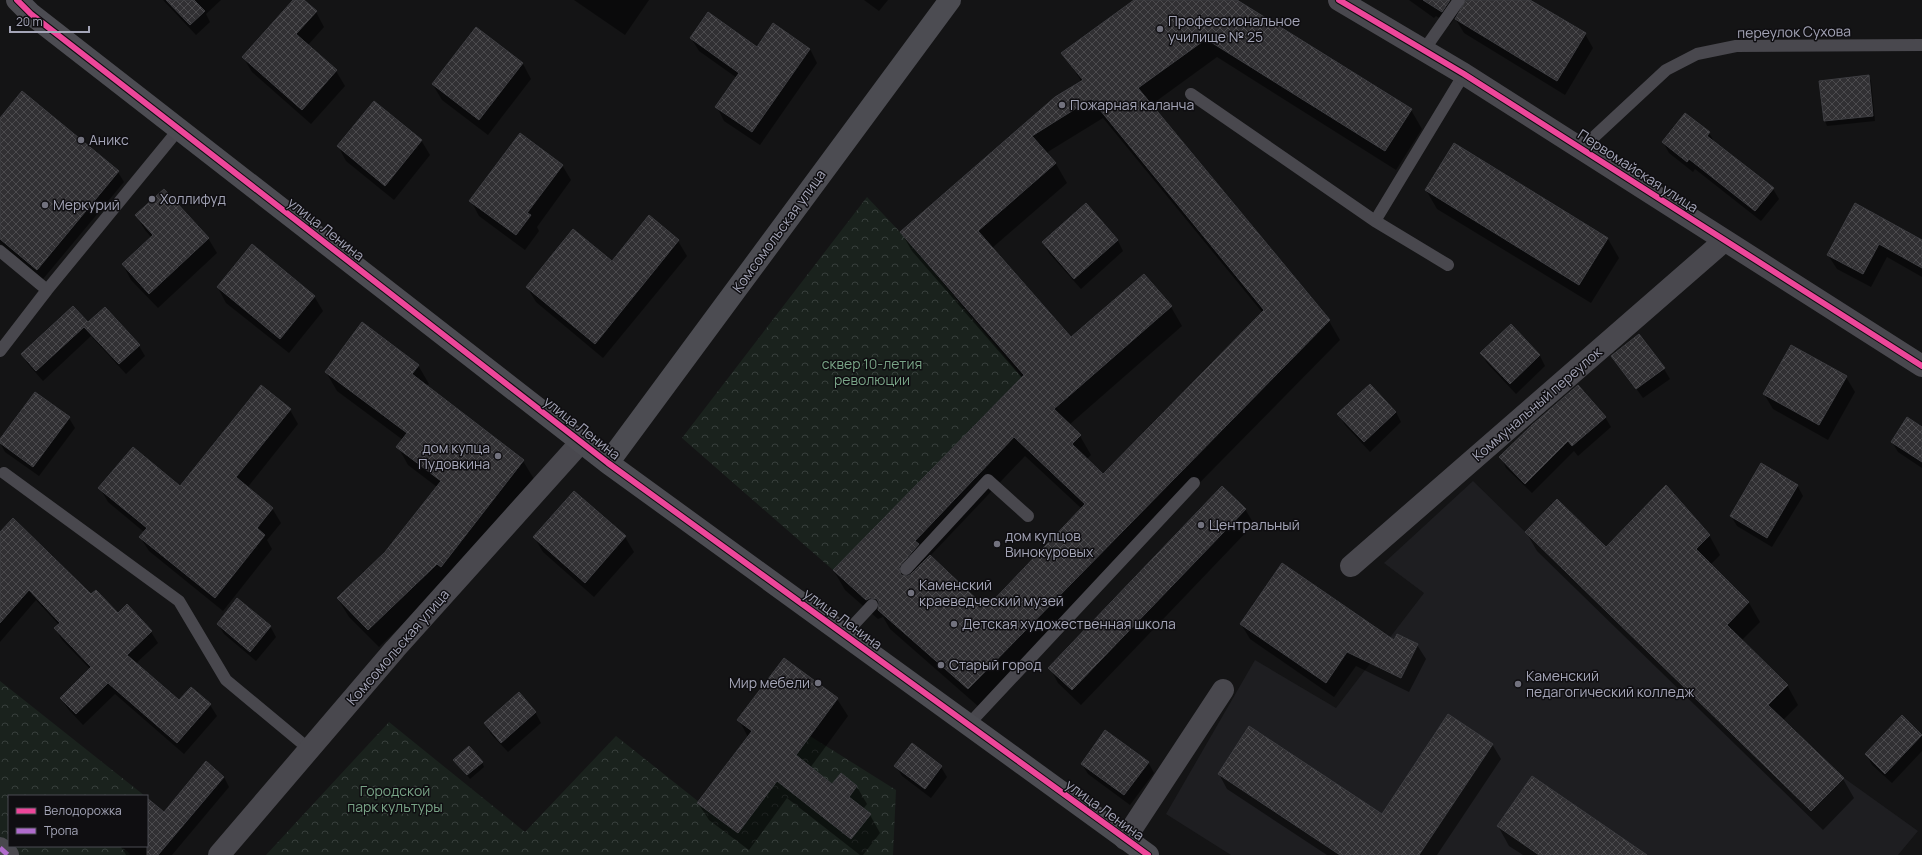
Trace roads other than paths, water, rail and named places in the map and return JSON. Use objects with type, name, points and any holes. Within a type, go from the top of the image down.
[{"type":"street","name":"улица Ленина","points":[[17,0],[31,14],[179,130],[608,463],[1148,855]]},
{"type":"street","name":"Комсомольская улица","points":[[608,463],[950,0]]},
{"type":"street","name":"Первомайская улица","points":[[1339,0],[1464,74],[1922,366]]},
{"type":"street","name":"Коммунальный переулок","points":[[1351,566],[1724,241]]},
{"type":"street","name":"Комсомольская улица","points":[[219,855],[395,649],[581,442]]},
{"type":"street","points":[[1125,839],[1223,690]]},
{"type":"street","points":[[0,848],[8,855]]},
{"type":"lane","points":[[1424,50],[1460,0]]},
{"type":"lane","name":"переулок Сухова","points":[[1582,149],[1666,70],[1697,54],[1736,46],[1922,45]]},
{"type":"lane","points":[[1375,221],[1464,74]]},
{"type":"lane","points":[[1191,94],[1375,221],[1448,265]]},
{"type":"lane","points":[[0,351],[47,290],[179,130]]},
{"type":"lane","points":[[0,251],[47,290]]},
{"type":"lane","points":[[4,473],[178,601],[226,680],[309,749]]},
{"type":"lane","points":[[906,569],[988,480],[1028,516]]},
{"type":"lane","points":[[968,725],[1194,483]]},
{"type":"lane","points":[[844,635],[872,605]]},
{"type":"place","name":"Профессиональное училище № 25","points":[[1160,29]]},
{"type":"place","name":"Пожарная каланча","points":[[1062,105]]},
{"type":"place","name":"Аникс","points":[[81,140]]},
{"type":"place","name":"Холлифуд","points":[[152,199]]},
{"type":"place","name":"Меркурий","points":[[45,205]]},
{"type":"place","name":"дом купца Пудовкина","points":[[498,456]]},
{"type":"place","name":"Центральный","points":[[1201,525]]},
{"type":"place","name":"дом купцов Винокуровых","points":[[997,544]]},
{"type":"place","name":"Каменский краеведческий музей","points":[[911,593]]},
{"type":"place","name":"Детская художественная школа","points":[[954,624]]},
{"type":"place","name":"Старый город","points":[[941,665]]},
{"type":"place","name":"Мир мебели","points":[[818,683]]},
{"type":"place","name":"Каменский педагогический колледж","points":[[1518,684]]},
{"type":"park label","name":"сквер 10-летия революции","points":[[872,372]]},
{"type":"park label","name":"Городской парк культуры","points":[[395,800]]}]
